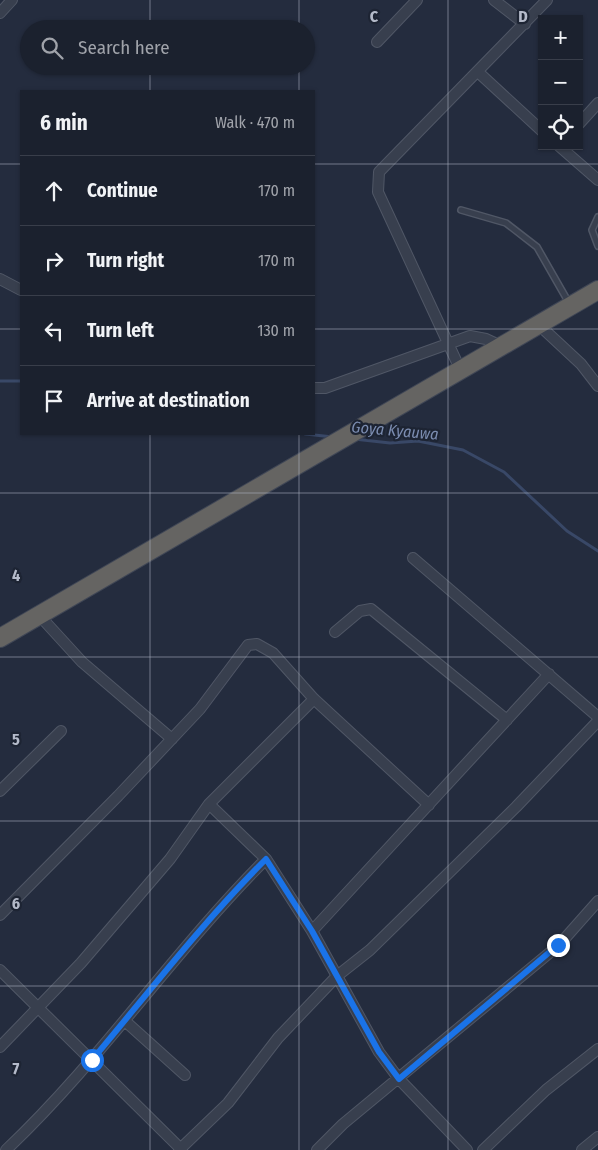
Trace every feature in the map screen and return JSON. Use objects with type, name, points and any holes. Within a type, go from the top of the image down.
[{"type":"highway","points":[[0,638],[302,460],[598,290]]},
{"type":"street","points":[[0,13],[12,0]]},
{"type":"street","points":[[377,42],[416,0]]},
{"type":"street","points":[[494,0],[525,24]]},
{"type":"street","points":[[460,369],[378,192],[379,172],[547,0]]},
{"type":"street","points":[[478,72],[538,127]]},
{"type":"street","points":[[583,120],[598,103]]},
{"type":"street","points":[[564,150],[598,180]]},
{"type":"street","points":[[0,280],[20,290]]},
{"type":"street","points":[[538,324],[580,364],[598,386]]},
{"type":"street","points":[[315,388],[325,388],[372,369],[418,356],[470,336],[486,339],[500,346]]},
{"type":"street","points":[[413,558],[598,717]]},
{"type":"street","points":[[335,632],[360,611],[371,609],[507,720]]},
{"type":"street","points":[[40,615],[82,662],[172,739]]},
{"type":"street","points":[[0,915],[200,709],[248,645],[257,644],[273,653],[314,699],[429,805]]},
{"type":"street","points":[[312,931],[549,674]]},
{"type":"street","points":[[0,1047],[81,963],[170,859],[209,804],[314,699]]},
{"type":"street","points":[[0,970],[40,1007],[181,1150],[228,1103],[278,1038],[337,976],[370,950],[516,807],[598,721]]},
{"type":"street","points":[[0,791],[60,731]]},
{"type":"street","points":[[209,804],[266,859],[312,931],[379,1052],[399,1079],[467,1150]]},
{"type":"street","points":[[6,1150],[34,1124],[92,1060],[207,922],[266,859]]},
{"type":"street","points":[[317,1150],[343,1124],[558,945],[598,901]]},
{"type":"street","points":[[125,1021],[185,1075]]},
{"type":"street","points":[[483,1150],[546,1090],[598,1049]]},
{"type":"street","points":[[582,1150],[598,1136]]},
{"type":"lane","points":[[461,210],[506,223],[537,247],[570,306]]},
{"type":"lane","points":[[598,217],[592,230],[598,246]]},
{"type":"waterway","name":"Goya Kyauwa","points":[[0,381],[20,381]]},
{"type":"waterway","name":"Goya Kyauwa","points":[[314,435],[333,437]]},
{"type":"waterway","name":"Goya Kyauwa","points":[[354,439],[390,443],[418,441],[463,450],[504,472],[567,531],[598,551]]},
{"type":"route","points":[[92,1060],[232,893],[266,859],[312,931],[379,1052],[399,1079],[558,945]]}]
